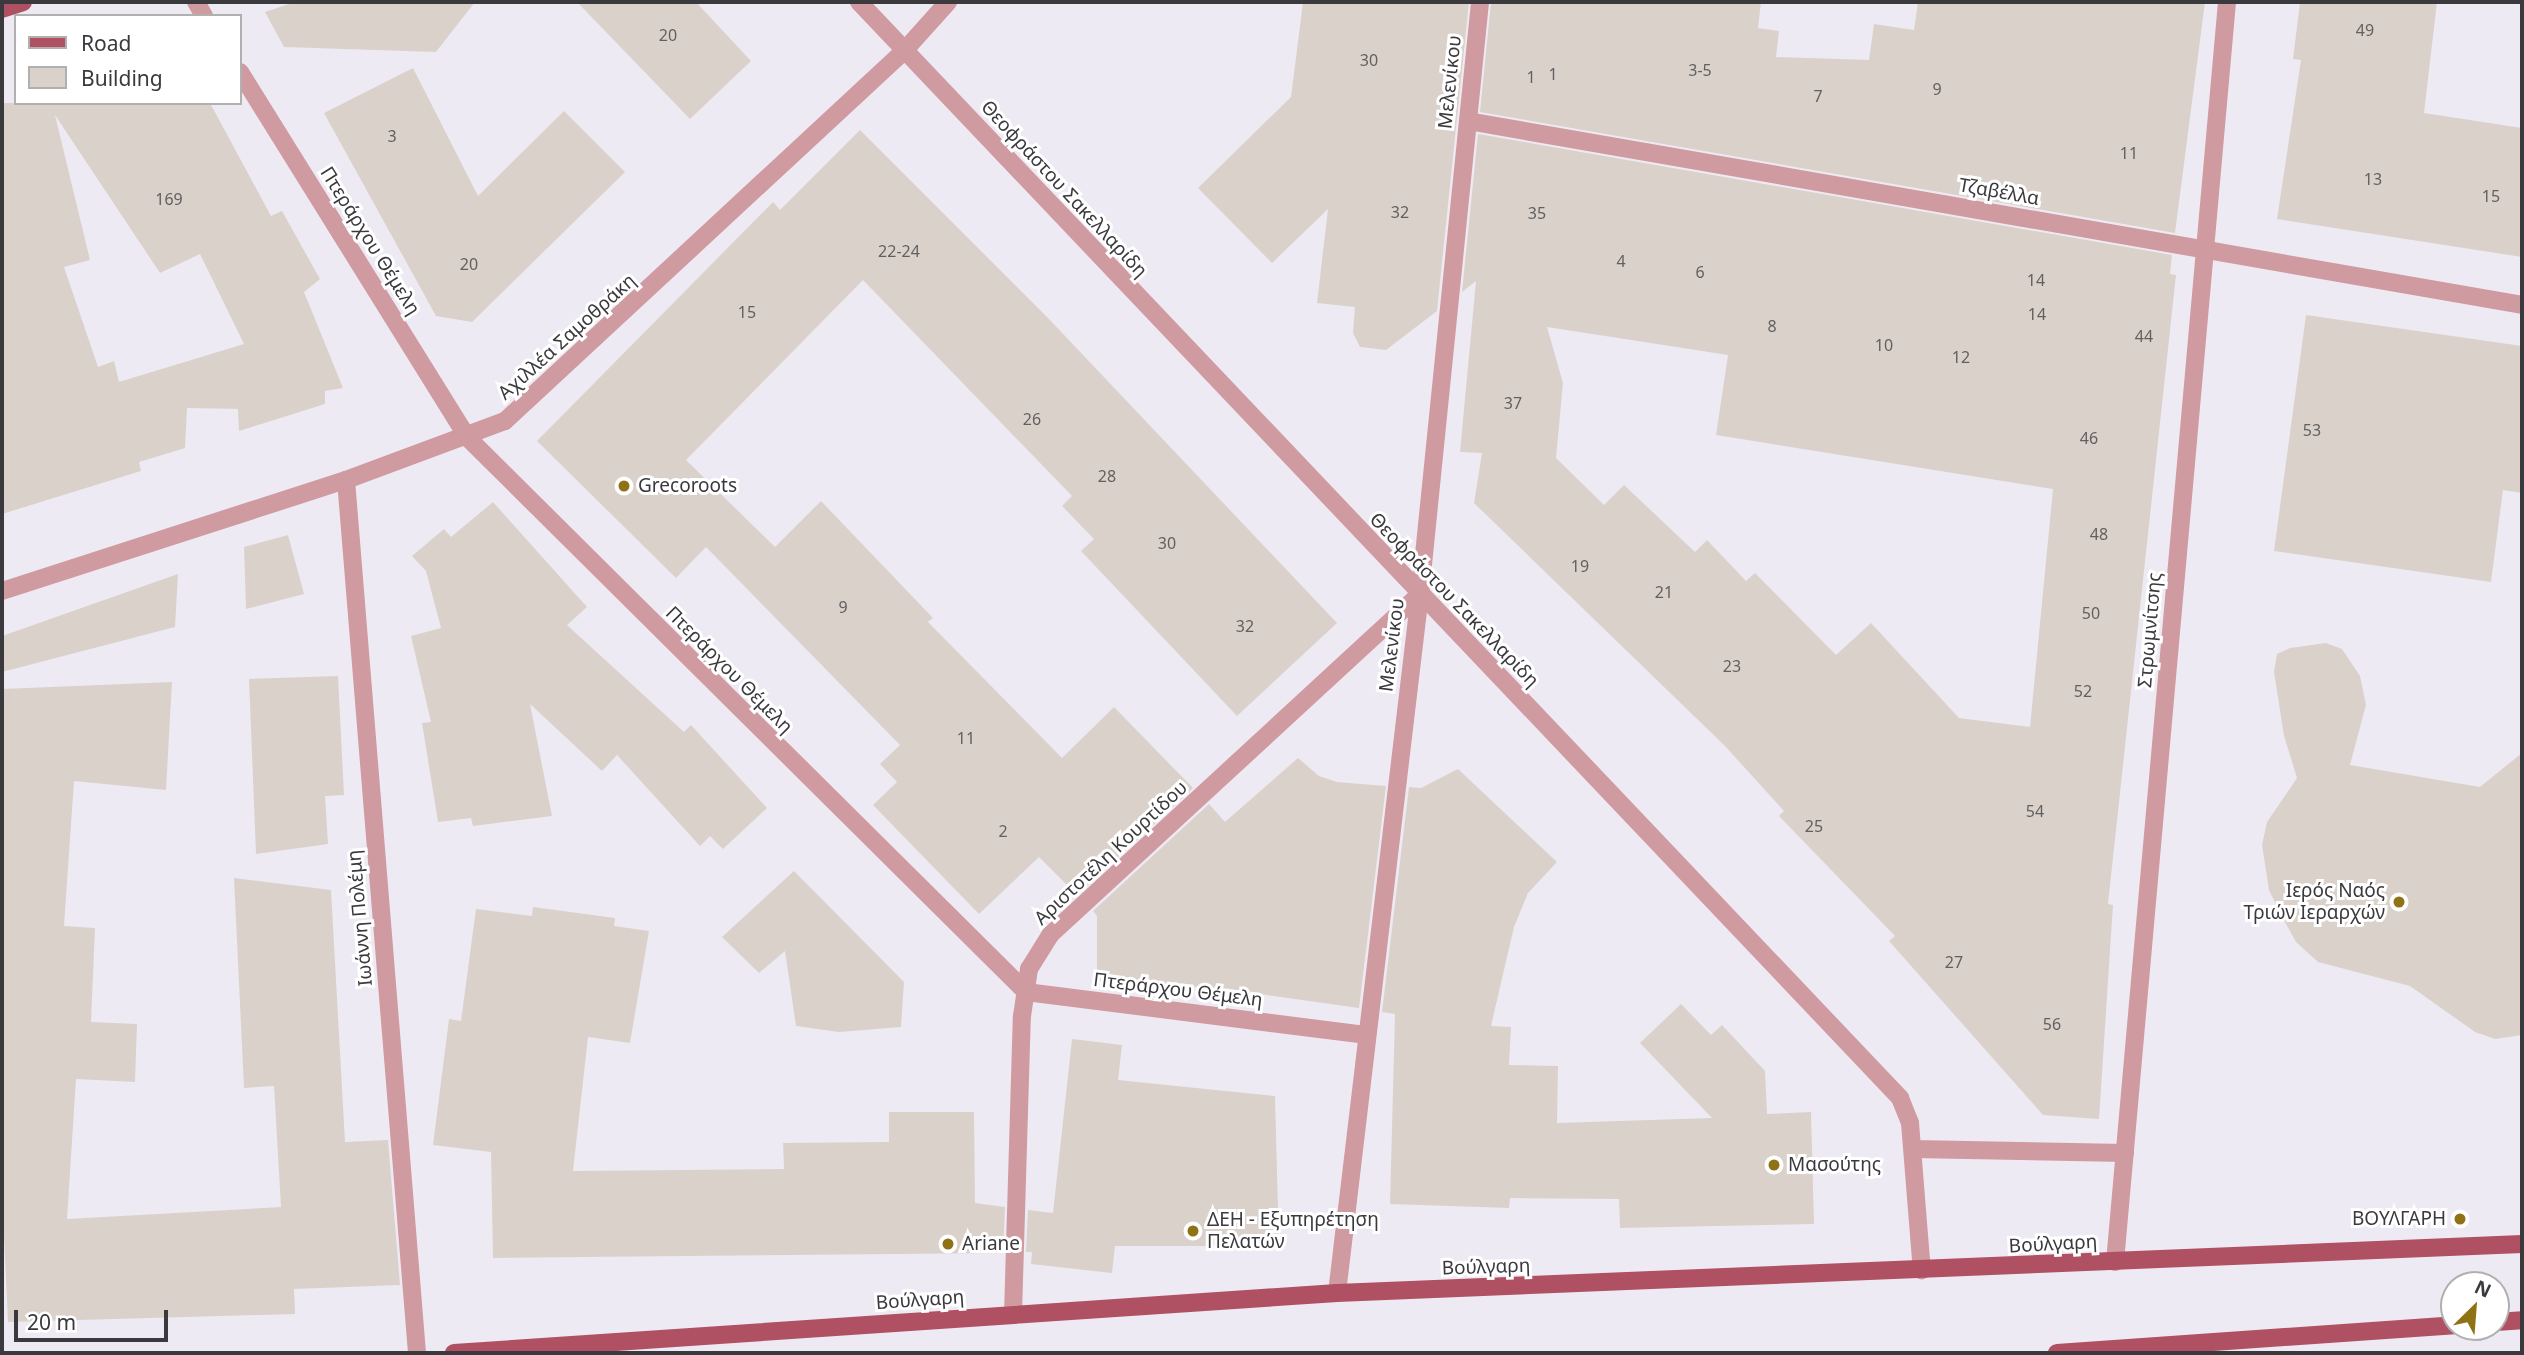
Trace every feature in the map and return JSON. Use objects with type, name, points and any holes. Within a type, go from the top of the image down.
[{"type":"main road","points":[[2,9],[23,2]]},
{"type":"main road","name":"Βούλγαρη","points":[[454,1353],[1337,1293],[1922,1271],[2522,1244]]},
{"type":"main road","points":[[2057,1353],[2440,1326]]},
{"type":"street","name":"Θεοφράστου Σακελλαρίδη","points":[[859,2],[1900,1098],[1909,1111],[1922,1271]]},
{"type":"street","name":"Αχιλλέα Σαμοθράκη","points":[[2,591],[468,438],[528,405],[904,51],[948,2]]},
{"type":"street","name":"Μελενίκου","points":[[1337,1293],[1365,1035],[1420,594],[1480,2]]},
{"type":"street","name":"Στρωμνίτσης","points":[[2115,1262],[2227,2]]},
{"type":"street","name":"Πτεράρχου Θέμελη","points":[[242,75],[468,438],[1026,992],[1365,1035]]},
{"type":"street","name":"Τζαβέλλα","points":[[1468,121],[2522,304]]},
{"type":"street","name":"Ιωάννη Πολέμη","points":[[346,480],[417,1353]]},
{"type":"street","name":"Αριστοτέλη Κουρτίδου","points":[[1013,1314],[1029,969],[1050,935],[1420,594]]},
{"type":"street","points":[[1913,1149],[2125,1153]]},
{"type":"building","points":[[295,2],[475,2],[436,52],[284,47],[265,12]]},
{"type":"building","points":[[577,2],[696,2],[751,61],[690,119]]},
{"type":"building","points":[[1303,2],[1469,2],[1437,311],[1386,350],[1360,347],[1353,333],[1355,307],[1317,303],[1328,209],[1272,263],[1198,188],[1291,97]]},
{"type":"building","points":[[1491,2],[1761,2],[1758,28],[1779,31],[1776,57],[1869,60],[1874,24],[1914,30],[1918,2],[2205,2],[2175,233],[1480,112]]},
{"type":"building","points":[[2300,2],[2437,2],[2424,113],[2522,128],[2522,257],[2277,219],[2301,60],[2293,59]]},
{"type":"building","points":[[413,68],[478,196],[564,111],[625,172],[472,322],[436,316],[324,113]]},
{"type":"building","points":[[2,103],[211,105],[271,216],[282,211],[320,279],[304,292],[343,388],[325,391],[325,404],[239,431],[238,409],[187,408],[185,448],[139,462],[141,471],[2,514]],"holes":[[[55,115],[160,273],[200,254],[244,344],[119,382],[114,361],[98,367],[64,267],[90,260]]]},
{"type":"building","points":[[860,130],[1048,318],[1337,623],[1237,716],[1081,551],[1094,539],[1062,506],[1072,496],[863,280],[686,460],[775,547],[821,501],[933,618],[928,622],[1062,758],[1114,707],[1193,788],[1077,895],[1039,857],[979,914],[873,805],[897,782],[880,764],[900,745],[706,547],[676,578],[537,441],[773,202],[780,210]]},
{"type":"building","points":[[1478,134],[2172,255],[2170,274],[2176,275],[2108,904],[2113,905],[2099,1119],[2043,1115],[1889,941],[1895,936],[1779,816],[1784,811],[1724,745],[1474,503],[1482,453],[1460,452],[1476,281],[1462,292]],"holes":[[[1547,327],[1728,355],[1716,435],[2053,489],[2030,727],[1959,718],[1871,623],[1836,655],[1755,573],[1746,581],[1707,540],[1695,552],[1624,485],[1604,505],[1556,458],[1563,383]]]},
{"type":"building","points":[[2306,315],[2522,346],[2522,493],[2503,490],[2491,582],[2274,551]]},
{"type":"building","points":[[493,502],[587,607],[567,625],[684,732],[691,725],[767,808],[723,849],[710,836],[700,846],[617,755],[602,771],[530,704],[552,816],[473,826],[471,818],[438,822],[422,723],[431,722],[411,636],[441,628],[426,571],[412,556],[444,529],[451,537]]},
{"type":"building","points":[[288,535],[304,594],[246,609],[244,547]]},
{"type":"building","points":[[178,574],[175,627],[2,672],[2,636]]},
{"type":"building","name":"Ιερός Ναός Τριών Ιεραρχών","points":[[2326,643],[2342,649],[2360,676],[2366,705],[2350,765],[2480,787],[2522,753],[2522,1035],[2495,1039],[2475,1032],[2410,986],[2318,962],[2296,942],[2281,915],[2269,890],[2262,845],[2267,822],[2297,778],[2284,736],[2274,672],[2277,654],[2290,648]]},
{"type":"building","points":[[338,676],[344,795],[325,796],[328,844],[256,854],[249,679]]},
{"type":"building","points":[[172,682],[166,790],[74,781],[64,926],[95,928],[91,1022],[137,1024],[135,1082],[76,1079],[67,1219],[281,1207],[274,1086],[244,1088],[234,878],[331,890],[345,1142],[388,1140],[400,1285],[294,1289],[295,1314],[8,1322],[2,1194],[2,689]]},
{"type":"building","points":[[1298,758],[1319,776],[1337,782],[1386,786],[1359,1008],[1218,988],[1097,981],[1097,916],[1093,911],[1209,804],[1225,822]]},
{"type":"building","points":[[1458,769],[1557,862],[1528,893],[1514,927],[1491,1026],[1511,1027],[1509,1065],[1558,1066],[1557,1123],[1712,1118],[1640,1043],[1681,1004],[1711,1035],[1722,1025],[1765,1071],[1767,1114],[1811,1112],[1814,1224],[1620,1228],[1619,1199],[1510,1198],[1509,1208],[1390,1204],[1395,1014],[1382,1012],[1409,787],[1421,788]]},
{"type":"building","points":[[794,871],[904,982],[901,1027],[839,1032],[796,1026],[785,951],[759,973],[722,937]]},
{"type":"building","points":[[533,907],[615,918],[614,926],[649,931],[630,1043],[588,1037],[573,1171],[784,1169],[783,1143],[889,1142],[889,1112],[974,1112],[975,1203],[1005,1207],[1003,1253],[493,1258],[491,1152],[433,1145],[449,1019],[461,1021],[476,909],[532,916]]},
{"type":"building","points":[[1072,1039],[1122,1045],[1118,1080],[1275,1096],[1279,1246],[1115,1246],[1112,1273],[1031,1264],[1032,1252],[1026,1252],[1028,1210],[1053,1213]]},
{"type":"place","name":"Grecoroots","points":[[624,486]]},
{"type":"place","name":"Ιερός Ναός Τριών Ιεραρχών","points":[[2399,902]]},
{"type":"place","name":"Μασούτης","points":[[1774,1165]]},
{"type":"place","name":"ΒΟΥΛΓΑΡΗ","points":[[2460,1219]]},
{"type":"place","name":"ΔΕΗ - Εξυπηρέτηση Πελατών","points":[[1193,1231]]},
{"type":"place","name":"Ariane","points":[[948,1244]]}]
